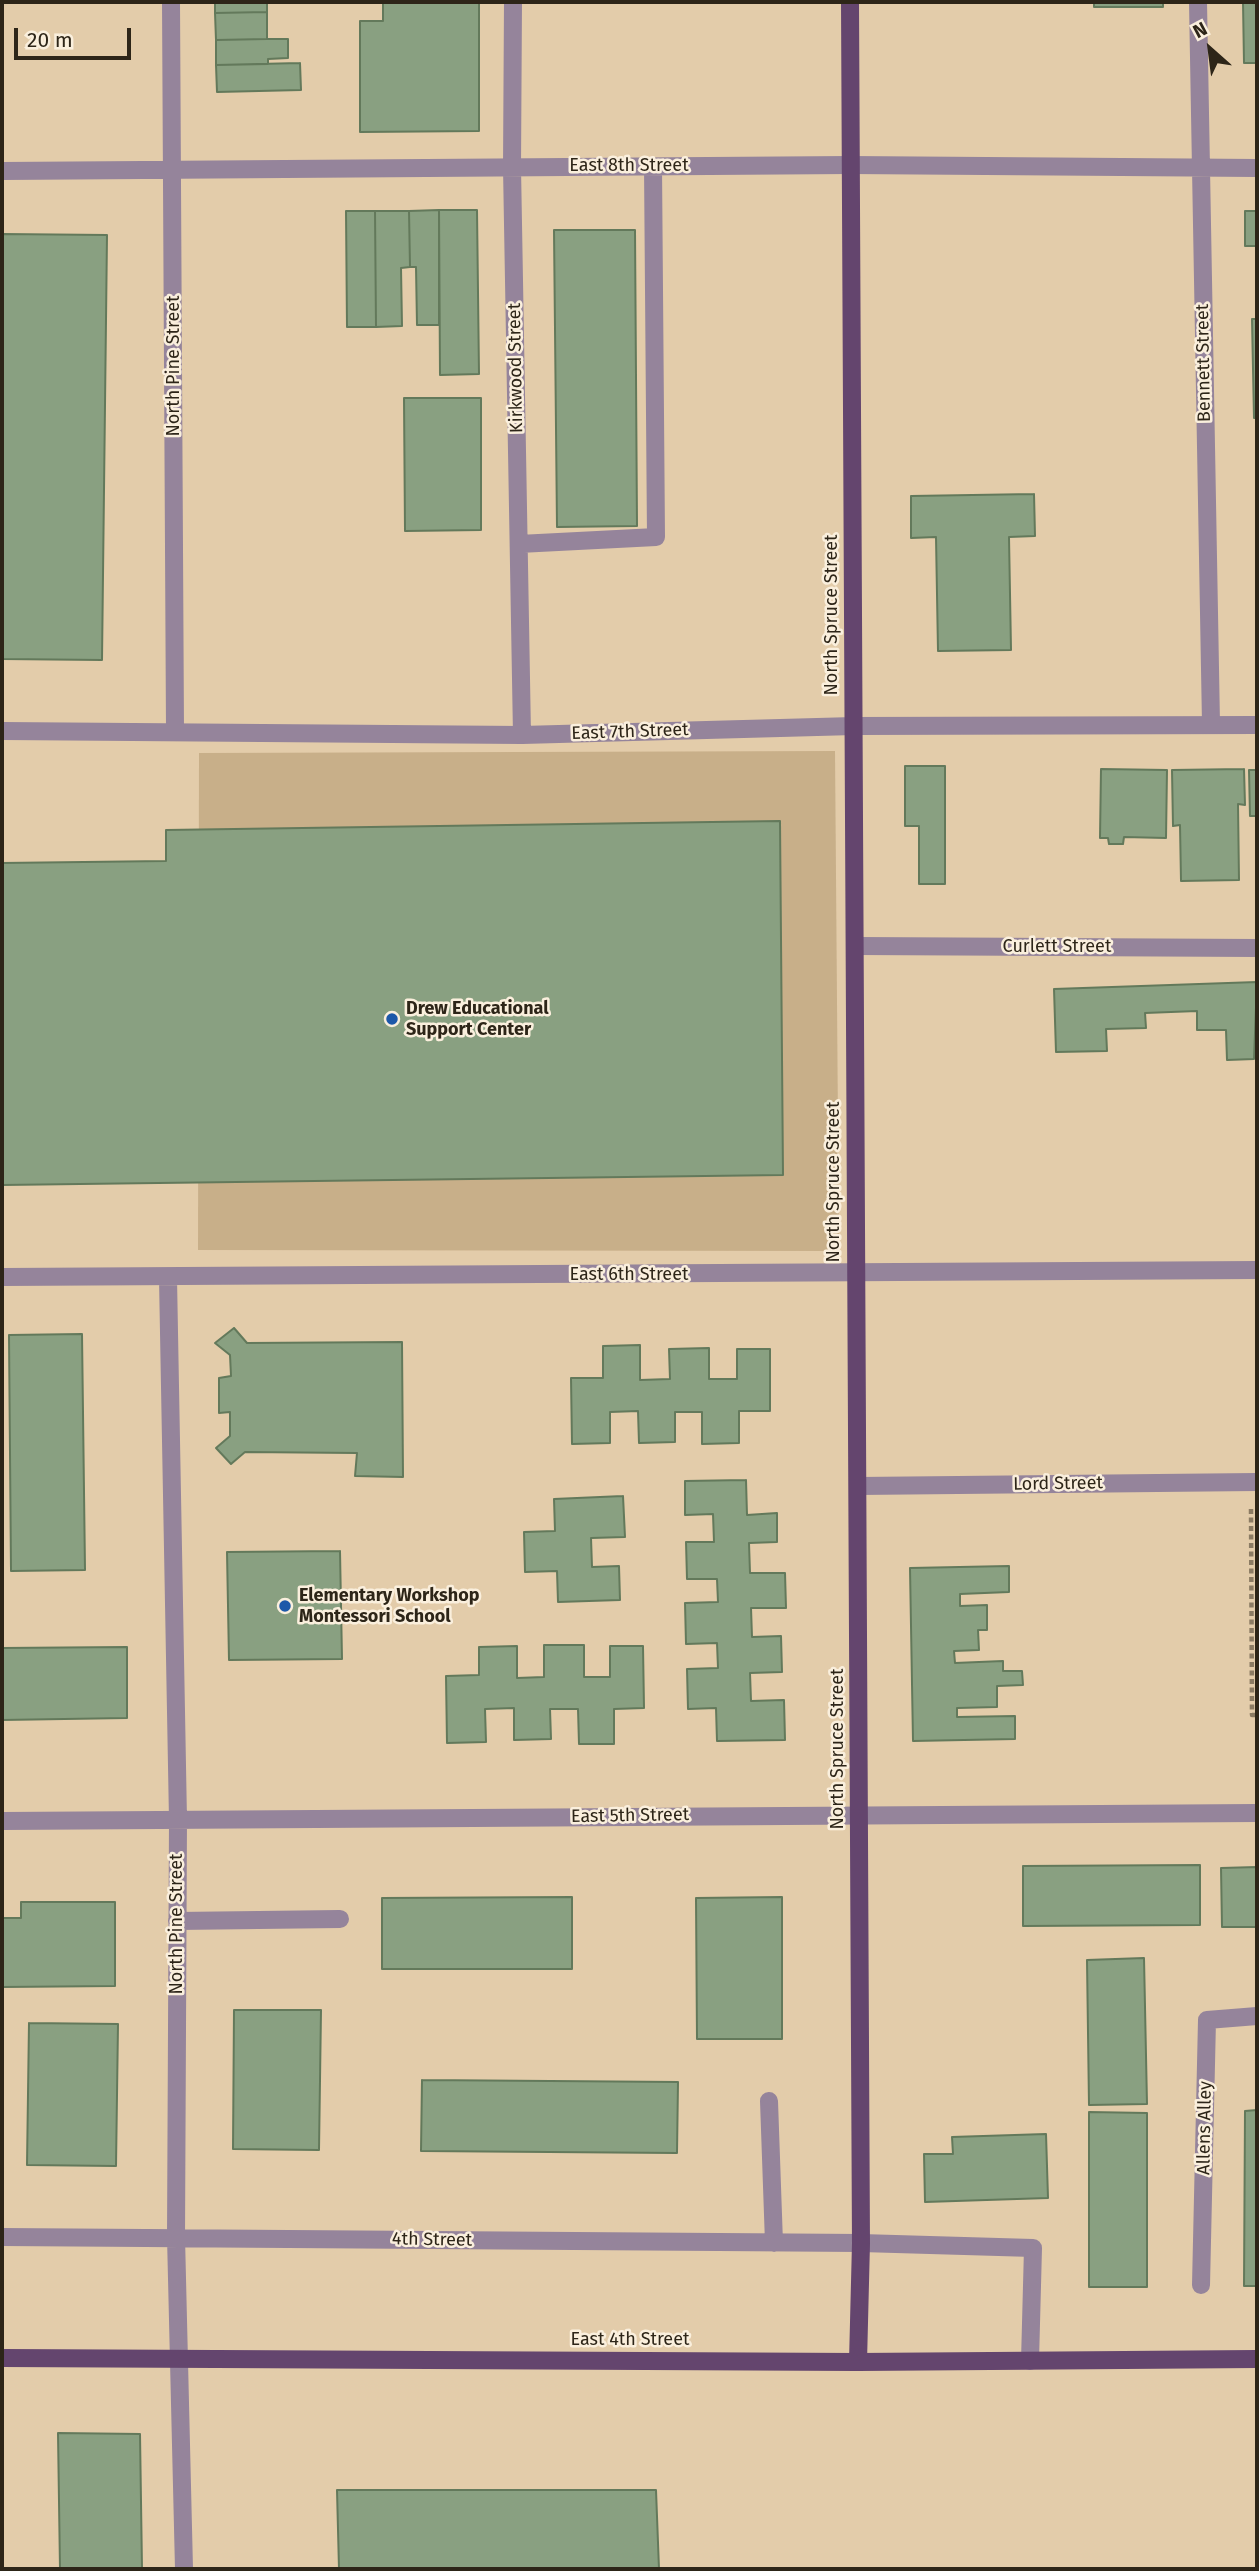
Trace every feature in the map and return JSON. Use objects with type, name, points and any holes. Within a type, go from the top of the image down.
[{"type":"main road","name":"North Spruce Street","points":[[850,2],[857,946],[854,1273],[858,1486],[861,2243],[858,2362]]},
{"type":"main road","name":"East 4th Street","points":[[2,2358],[858,2362],[1257,2359]]},
{"type":"street","name":"North Pine Street","points":[[171,2],[175,730]]},
{"type":"street","name":"Kirkwood Street","points":[[513,2],[512,167],[522,735]]},
{"type":"street","name":"Bennett Street","points":[[1199,2],[1211,724]]},
{"type":"street","name":"East 8th Street","points":[[2,171],[173,172],[850,165],[1257,168]]},
{"type":"street","points":[[519,544],[656,537],[653,166]]},
{"type":"street","name":"East 7th Street","points":[[2,730],[522,735],[854,726],[1257,725]]},
{"type":"street","name":"Curlett Street","points":[[857,946],[1257,948]]},
{"type":"street","name":"East 6th Street","points":[[2,1277],[1257,1270]]},
{"type":"street","name":"North Pine Street","points":[[168,1278],[178,1820],[176,2237],[184,2569]]},
{"type":"street","name":"Lord Street","points":[[858,1486],[1257,1482]]},
{"type":"street","name":"East 5th Street","points":[[2,1821],[859,1813],[1257,1813]]},
{"type":"street","points":[[177,1921],[340,1919]]},
{"type":"street","name":"Allens Alley","points":[[1201,2286],[1208,2020],[1257,2016]]},
{"type":"street","points":[[769,2101],[774,2243]]},
{"type":"street","name":"4th Street","points":[[2,2237],[861,2243],[1033,2248],[1030,2361]]},
{"type":"path","points":[[1251,1504],[1254,1571],[1252,1715],[1257,1715]]},
{"type":"shaded area","name":"Drew Educational Support Center","points":[[835,751],[839,1251],[198,1250],[199,753]]},
{"type":"building","points":[[215,2],[267,2],[267,12],[215,13]]},
{"type":"building","points":[[383,2],[479,2],[479,131],[360,132],[360,21],[383,21]]},
{"type":"building","points":[[1094,2],[1163,2],[1163,7],[1094,7]]},
{"type":"building","points":[[1243,2],[1257,2],[1257,63],[1244,63]]},
{"type":"building","points":[[267,12],[267,39],[216,40],[215,13]]},
{"type":"building","points":[[288,39],[288,58],[268,59],[268,64],[216,65],[216,40]]},
{"type":"building","points":[[300,63],[301,90],[217,92],[216,65]]},
{"type":"building","points":[[439,210],[477,210],[479,374],[440,375]]},
{"type":"building","points":[[439,210],[439,325],[417,325],[416,267],[410,267],[409,211]]},
{"type":"building","points":[[346,211],[375,211],[376,327],[347,327]]},
{"type":"building","points":[[375,211],[409,211],[410,267],[401,268],[402,326],[376,327]]},
{"type":"building","points":[[1245,211],[1257,211],[1257,246],[1245,246]]},
{"type":"building","points":[[554,230],[635,230],[637,526],[557,527]]},
{"type":"building","points":[[2,234],[107,235],[102,660],[2,659]]},
{"type":"building","points":[[1252,319],[1257,319],[1257,418],[1254,418]]},
{"type":"building","points":[[404,398],[481,398],[481,530],[405,531]]},
{"type":"building","points":[[1034,494],[1035,536],[1009,537],[1011,650],[938,651],[936,537],[911,538],[911,496]]},
{"type":"building","points":[[905,766],[945,766],[945,884],[919,884],[919,826],[905,826]]},
{"type":"building","points":[[1101,769],[1167,770],[1166,838],[1124,837],[1123,844],[1109,844],[1108,838],[1100,838]]},
{"type":"building","points":[[1244,769],[1245,805],[1238,804],[1239,880],[1181,881],[1180,825],[1173,826],[1172,770]]},
{"type":"building","points":[[1249,770],[1257,770],[1257,816],[1250,816]]},
{"type":"building","name":"Drew Educational Support Center","points":[[780,821],[783,1175],[2,1185],[2,863],[166,861],[166,830]]},
{"type":"building","points":[[1257,982],[1254,1059],[1227,1060],[1226,1030],[1197,1030],[1197,1011],[1145,1013],[1146,1028],[1106,1029],[1107,1051],[1056,1052],[1054,989]]},
{"type":"building","points":[[234,1328],[247,1343],[402,1342],[403,1477],[355,1476],[357,1453],[245,1452],[231,1464],[216,1448],[230,1436],[230,1412],[219,1413],[219,1378],[231,1376],[230,1355],[215,1343]]},
{"type":"building","points":[[82,1334],[85,1570],[11,1571],[9,1335]]},
{"type":"building","points":[[640,1345],[640,1380],[670,1379],[669,1349],[709,1348],[709,1379],[737,1379],[737,1349],[770,1349],[770,1411],[739,1411],[739,1443],[702,1444],[702,1412],[675,1412],[675,1442],[639,1443],[638,1411],[610,1412],[610,1443],[572,1444],[571,1378],[603,1378],[603,1346]]},
{"type":"building","points":[[746,1480],[747,1515],[777,1513],[777,1542],[749,1543],[750,1573],[785,1573],[786,1608],[751,1608],[752,1637],[781,1636],[782,1672],[750,1673],[751,1701],[784,1700],[785,1740],[717,1741],[716,1708],[688,1709],[687,1669],[718,1668],[717,1643],[686,1644],[685,1603],[718,1602],[717,1579],[687,1579],[686,1542],[714,1542],[713,1514],[685,1515],[685,1481]]},
{"type":"building","points":[[623,1496],[625,1537],[591,1538],[592,1567],[619,1566],[620,1600],[558,1602],[557,1571],[525,1572],[524,1532],[555,1531],[554,1499]]},
{"type":"building","name":"Elementary Workshop Montessori School","points":[[340,1551],[342,1659],[229,1660],[227,1552]]},
{"type":"building","points":[[1009,1566],[1009,1592],[960,1594],[960,1606],[987,1605],[987,1630],[978,1630],[979,1650],[954,1651],[955,1663],[1003,1661],[1003,1671],[1022,1671],[1023,1685],[997,1686],[997,1707],[957,1708],[957,1717],[1015,1716],[1015,1739],[913,1741],[910,1568]]},
{"type":"building","points":[[544,1645],[584,1645],[584,1677],[610,1677],[610,1646],[643,1646],[644,1708],[614,1709],[614,1744],[579,1744],[578,1709],[550,1709],[551,1739],[514,1740],[514,1708],[485,1709],[486,1742],[447,1743],[446,1676],[479,1675],[479,1647],[517,1646],[517,1678],[544,1677]]},
{"type":"building","points":[[127,1647],[127,1718],[2,1720],[2,1648]]},
{"type":"building","points":[[1200,1865],[1200,1925],[1023,1926],[1023,1866]]},
{"type":"building","points":[[1257,1867],[1257,1927],[1222,1927],[1221,1868]]},
{"type":"building","points":[[572,1897],[572,1969],[382,1969],[382,1898]]},
{"type":"building","points":[[782,1897],[782,2039],[697,2039],[696,1898]]},
{"type":"building","points":[[21,1902],[115,1902],[115,1986],[2,1987],[2,1918],[21,1918]]},
{"type":"building","points":[[1144,1958],[1147,2104],[1089,2105],[1087,1960]]},
{"type":"building","points":[[234,2010],[321,2010],[319,2150],[233,2149]]},
{"type":"building","points":[[29,2023],[118,2024],[116,2166],[27,2165]]},
{"type":"building","points":[[422,2080],[678,2082],[677,2153],[421,2151]]},
{"type":"building","points":[[1257,2110],[1257,2286],[1244,2286],[1245,2111]]},
{"type":"building","points":[[1089,2112],[1147,2113],[1147,2287],[1089,2287]]},
{"type":"building","points":[[1046,2134],[1048,2198],[925,2202],[924,2154],[953,2154],[952,2137]]},
{"type":"building","points":[[58,2433],[140,2434],[142,2569],[60,2569]]},
{"type":"building","points":[[337,2490],[656,2490],[659,2569],[339,2569]]},
{"type":"place","name":"Drew Educational Support Center","points":[[392,1019]]},
{"type":"place","name":"Elementary Workshop Montessori School","points":[[285,1606]]}]
